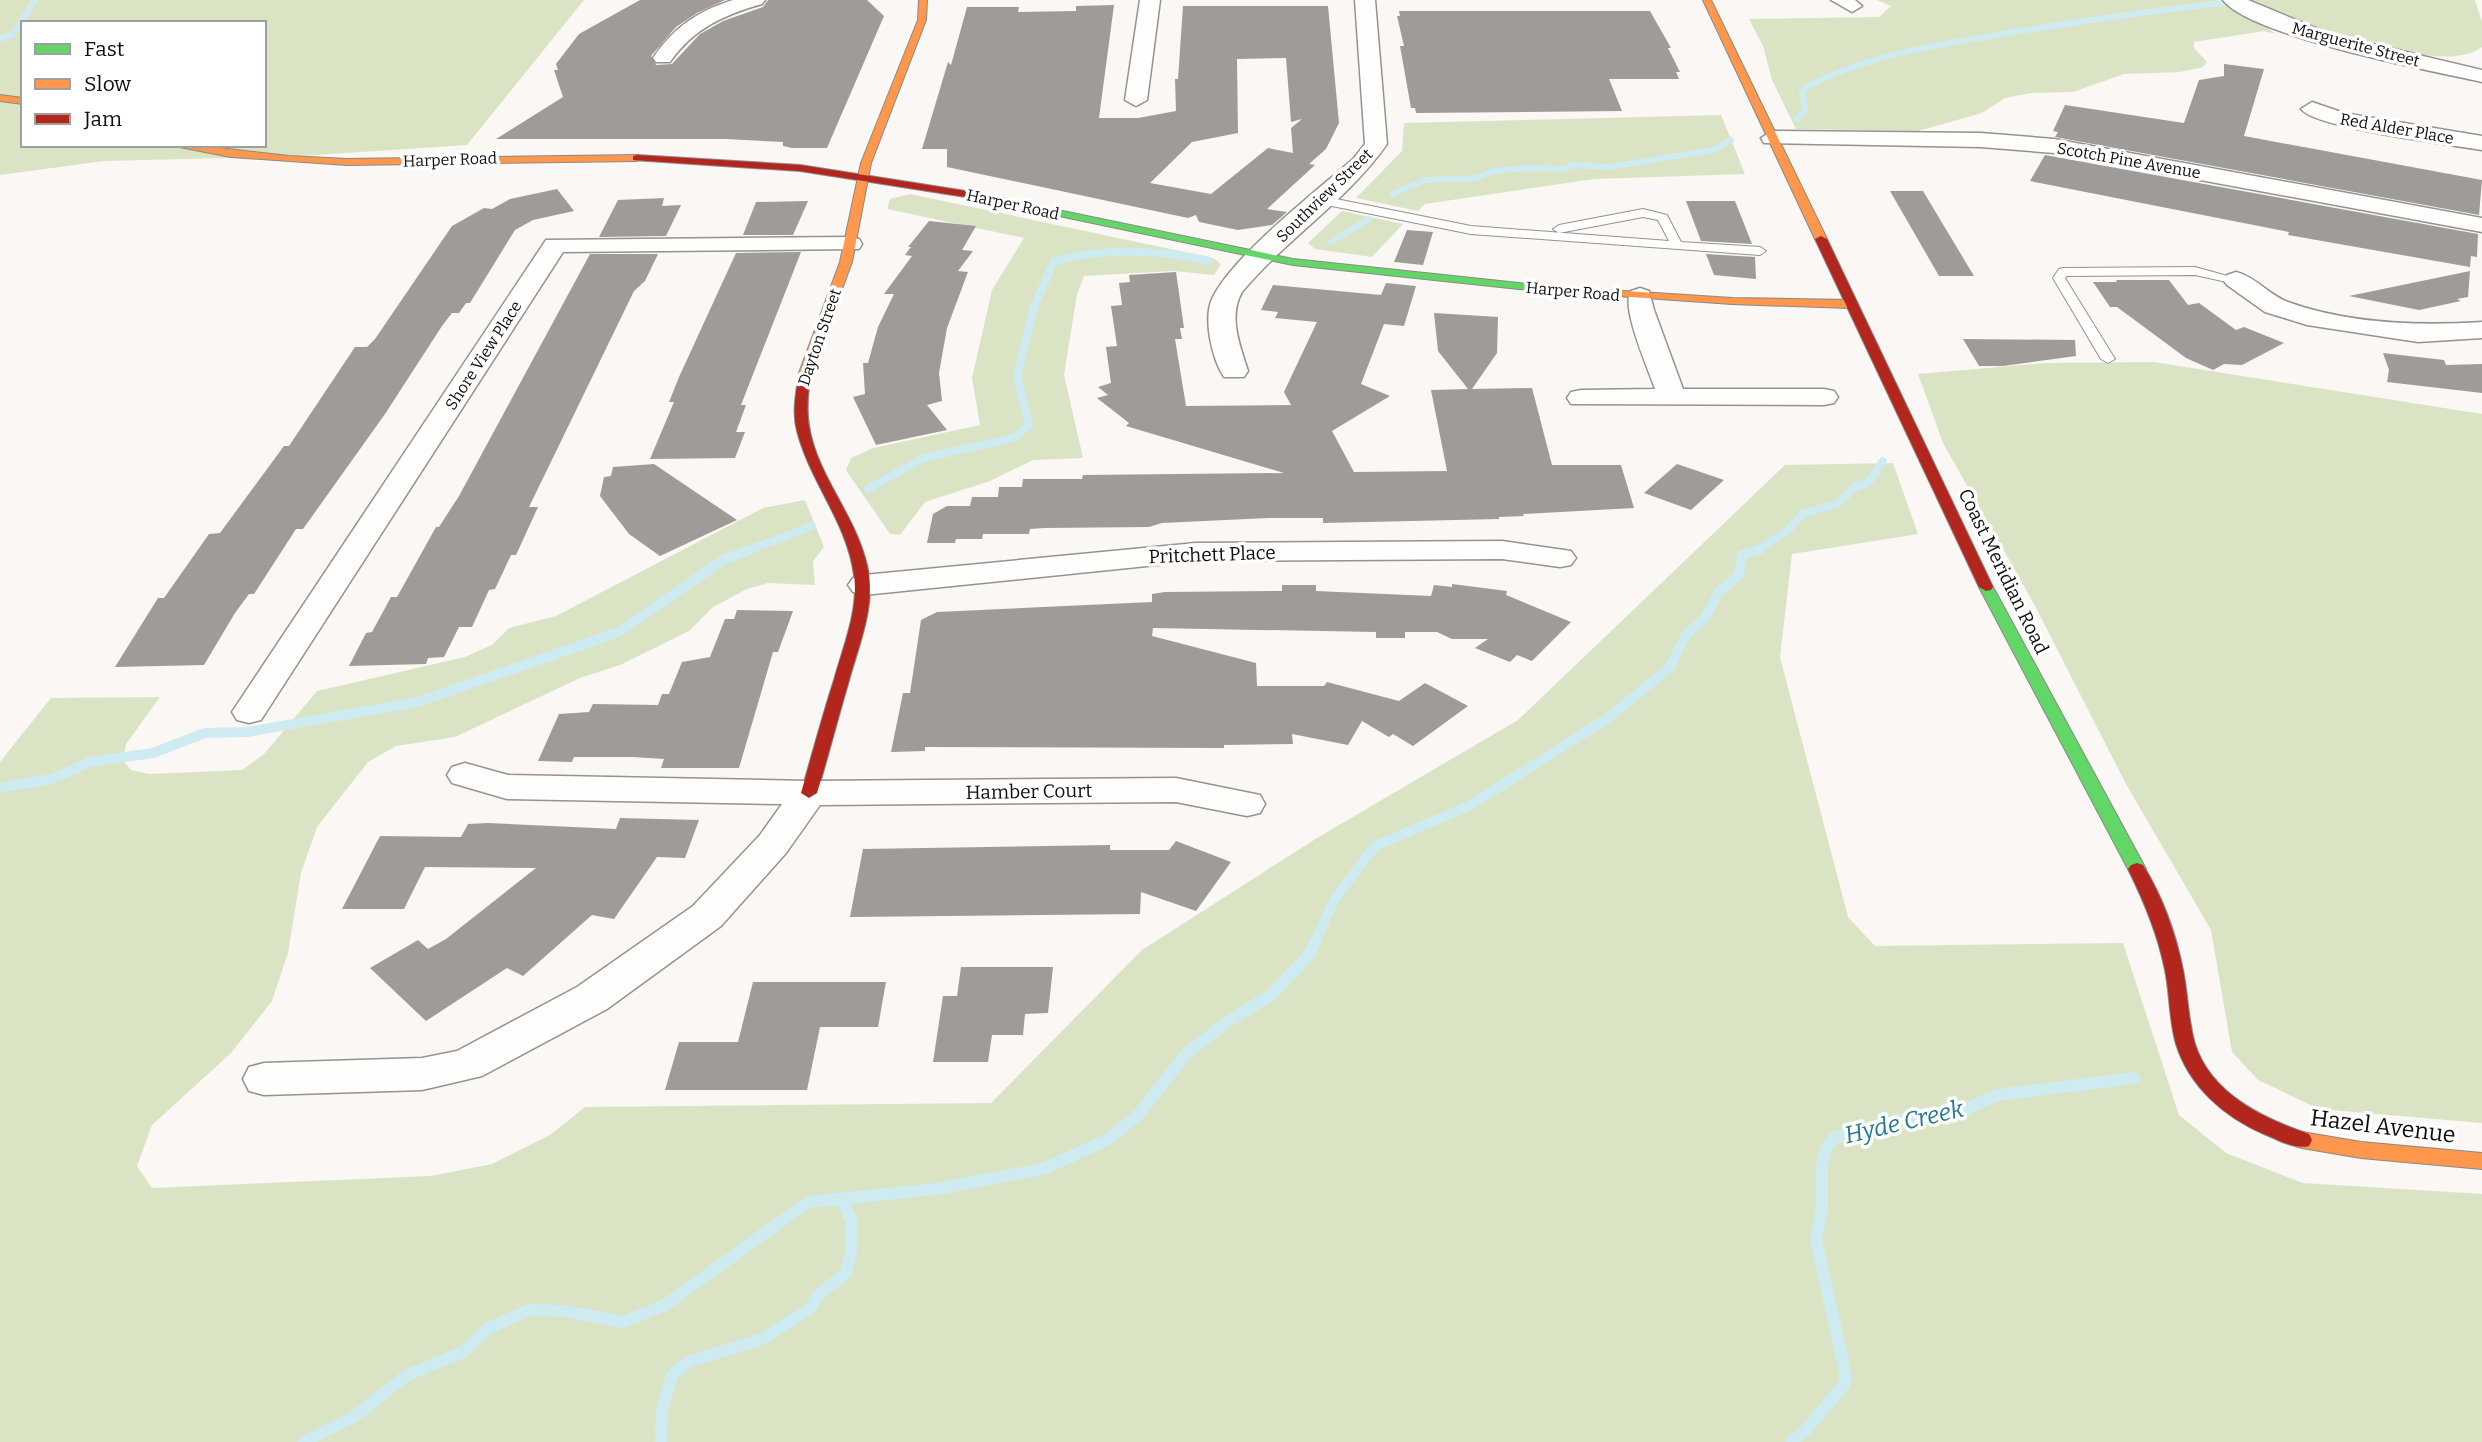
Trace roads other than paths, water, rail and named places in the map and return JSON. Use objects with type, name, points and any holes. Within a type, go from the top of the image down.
[{"type":"street","points":[[663,58],[676,38],[691,24],[755,0]]},
{"type":"street","name":"Dayton Street","points":[[810,793],[861,610],[864,585],[851,529],[816,468],[798,416],[804,378],[850,244],[864,176],[922,20],[923,0]]},
{"type":"street","points":[[1136,100],[1150,0]]},
{"type":"street","name":"Southview Street","points":[[1234,371],[1225,339],[1224,300],[1260,257],[1370,155],[1377,139],[1365,0]]},
{"type":"street","name":"Coast Meridian Road","points":[[1707,0],[1849,304],[1898,399],[1990,594],[2151,895],[2166,939],[2183,1038],[2194,1066],[2225,1103],[2279,1132]]},
{"type":"street","name":"Marguerite Street","points":[[2233,0],[2272,19],[2345,44],[2482,76]]},
{"type":"street","points":[[0,98],[21,101]]},
{"type":"street","name":"Red Alder Place","points":[[2312,109],[2340,119],[2482,144]]},
{"type":"street","name":"Scotch Pine Avenue","points":[[1772,138],[1981,140],[2054,146],[2482,225]]},
{"type":"street","name":"Harper Road","points":[[185,147],[228,155],[299,162],[528,157],[644,158],[756,164],[864,176],[955,191],[1260,257],[1427,279],[1761,304],[1849,304]]},
{"type":"street","name":"Shore View Place","points":[[249,712],[555,245],[850,244]]},
{"type":"street","points":[[2236,280],[2274,306],[2307,317],[2418,334],[2482,330]]},
{"type":"street","points":[[1640,296],[1641,310],[1672,397]]},
{"type":"street","points":[[1581,398],[1824,397]]},
{"type":"street","name":"Pritchett Place","points":[[864,585],[1196,552],[1502,550],[1560,558]]},
{"type":"street","name":"Hamber Court","points":[[465,775],[507,787],[810,793],[1176,790],[1247,804]]},
{"type":"street","points":[[264,1079],[422,1074],[467,1065],[593,998],[707,916],[773,844],[810,793]]},
{"type":"street","name":"Hazel Avenue","points":[[2279,1132],[2350,1149],[2482,1161]]},
{"type":"lane","points":[[1321,200],[1471,230],[1760,251]]},
{"type":"lane","points":[[1533,234],[1643,213],[1663,218],[1677,245]]},
{"type":"lane","points":[[2108,359],[2059,278],[2060,273],[2075,270],[2195,271],[2236,280]]},
{"type":"waterway","points":[[21,21],[35,0]]},
{"type":"waterway","points":[[1797,119],[1805,112],[1802,90],[1870,61],[1942,44],[2056,25],[2251,0]]},
{"type":"waterway","points":[[0,39],[13,34],[21,22]]},
{"type":"waterway","points":[[1393,194],[1425,180],[1477,178],[1493,171],[1525,168],[1565,169],[1571,165],[1609,167],[1714,150],[1731,140]]},
{"type":"waterway","points":[[1331,242],[1369,219]]},
{"type":"waterway","points":[[868,489],[923,458],[1014,438],[1029,425],[1017,376],[1034,307],[1054,261],[1112,252],[1151,252],[1209,261]]},
{"type":"waterway","points":[[1756,551],[1786,532],[1804,513],[1837,504],[1856,486],[1868,483],[1883,461]]},
{"type":"waterway","points":[[746,551],[812,526]]},
{"type":"waterway","points":[[3,787],[52,779],[90,762],[153,753],[205,733],[247,732],[418,702],[619,632],[723,560],[750,550]]},
{"type":"waterway","points":[[1314,944],[1334,900],[1375,846],[1469,806],[1611,716],[1670,667],[1686,635],[1705,618],[1719,592],[1739,575],[1742,555],[1756,551]]},
{"type":"waterway","points":[[304,1442],[355,1416],[406,1376],[465,1351],[487,1329],[529,1310],[563,1311],[623,1322],[665,1305],[808,1202],[936,1189],[1043,1169],[1107,1140],[1137,1116],[1187,1053],[1226,1023],[1271,995],[1309,955],[1315,942]]},
{"type":"waterway","name":"Hyde Creek","points":[[1791,1442],[1805,1431],[1844,1385],[1846,1377],[1816,1239],[1822,1210],[1822,1164],[1827,1147],[1835,1137],[1903,1119],[1954,1114],[1998,1095],[2134,1078]]},
{"type":"waterway","points":[[661,1442],[662,1410],[672,1375],[688,1362],[762,1339],[811,1308],[817,1296],[846,1273],[851,1252],[852,1221],[841,1200]]}]
